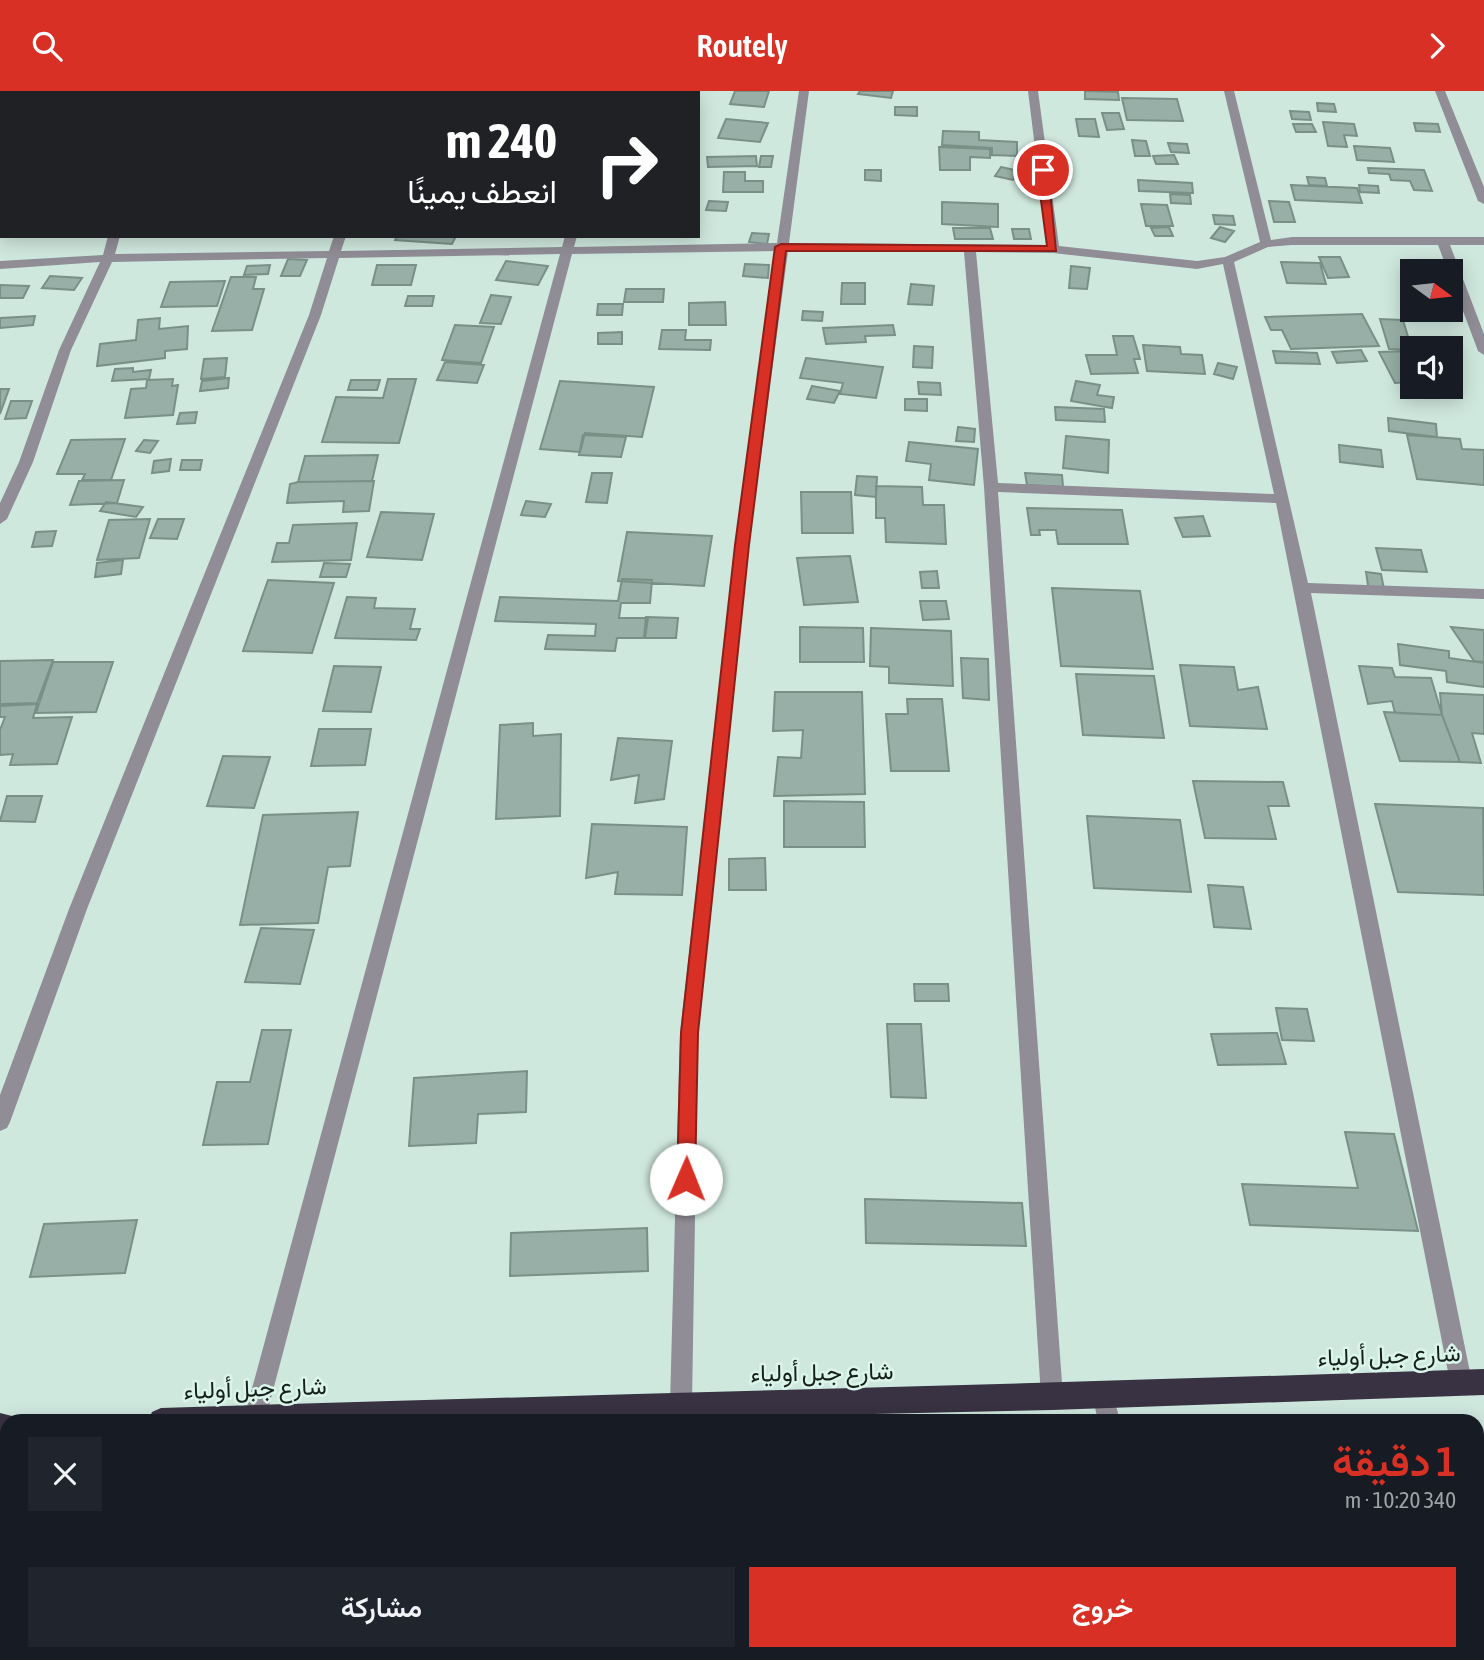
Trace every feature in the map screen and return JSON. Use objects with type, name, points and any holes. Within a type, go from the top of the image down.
[{"type":"highway","name":"شارع جبل أولياء","points":[[377,1414],[681,1404],[1052,1397],[1472,1382]]},
{"type":"street","points":[[681,1404],[689,1033],[742,545],[804,91]]},
{"type":"street","points":[[1033,91],[1052,249]]},
{"type":"street","points":[[1229,91],[1266,244]]},
{"type":"street","points":[[1440,91],[1484,201]]},
{"type":"street","points":[[0,519],[26,462],[65,350],[108,258],[113,238]]},
{"type":"street","points":[[0,1122],[78,909],[295,365],[336,255],[340,238]]},
{"type":"street","points":[[0,265],[108,258],[336,255],[570,244],[1052,249],[1197,265],[1228,260],[1266,244],[1318,241],[1484,241]]},
{"type":"street","points":[[1443,242],[1484,351]]},
{"type":"street","points":[[256,1414],[570,244]]},
{"type":"street","points":[[970,250],[991,487],[1052,1397]]},
{"type":"street","points":[[1228,260],[1472,1382]]},
{"type":"street","points":[[991,487],[1282,499]]},
{"type":"street","points":[[1301,588],[1484,594]]},
{"type":"street","points":[[1103,1394],[1107,1414]]},
{"type":"building","points":[[735,91],[769,91],[764,107],[730,104]]},
{"type":"building","points":[[860,91],[893,91],[891,98],[858,94]]},
{"type":"building","points":[[1085,91],[1118,92],[1119,100],[1085,99]]},
{"type":"building","points":[[1122,98],[1177,99],[1183,121],[1127,120]]},
{"type":"building","points":[[1317,103],[1334,104],[1336,112],[1318,111]]},
{"type":"building","points":[[895,107],[917,107],[917,116],[895,115]]},
{"type":"building","points":[[1290,111],[1309,112],[1311,120],[1292,119]]},
{"type":"building","points":[[1102,113],[1119,113],[1124,129],[1107,130]]},
{"type":"building","points":[[726,119],[768,123],[760,142],[718,138]]},
{"type":"building","points":[[1076,119],[1095,119],[1099,137],[1079,136]]},
{"type":"building","points":[[1323,122],[1354,124],[1357,136],[1344,135],[1347,147],[1328,146]]},
{"type":"building","points":[[1414,123],[1438,124],[1440,132],[1416,131]]},
{"type":"building","points":[[1293,124],[1312,124],[1316,132],[1296,132]]},
{"type":"building","points":[[943,131],[979,132],[979,140],[1017,142],[1017,156],[992,155],[992,148],[942,145]]},
{"type":"building","points":[[1132,140],[1146,141],[1150,156],[1135,156]]},
{"type":"building","points":[[1168,143],[1187,144],[1189,153],[1171,152]]},
{"type":"building","points":[[1354,146],[1390,148],[1394,162],[1357,160]]},
{"type":"building","points":[[939,147],[990,149],[990,158],[970,157],[970,170],[940,170]]},
{"type":"building","points":[[1174,155],[1178,164],[1156,164],[1153,156]]},
{"type":"building","points":[[756,156],[757,166],[708,167],[707,157]]},
{"type":"building","points":[[761,156],[773,156],[771,167],[759,167]]},
{"type":"building","points":[[1001,167],[1019,171],[1013,180],[995,176]]},
{"type":"building","points":[[1368,168],[1424,170],[1432,191],[1414,190],[1410,181],[1391,180],[1389,174],[1369,173]]},
{"type":"building","points":[[865,170],[881,170],[881,181],[865,180]]},
{"type":"building","points":[[724,172],[745,172],[745,181],[763,181],[763,192],[723,192]]},
{"type":"building","points":[[1307,177],[1325,178],[1327,186],[1309,185]]},
{"type":"building","points":[[1138,180],[1192,183],[1193,193],[1139,191]]},
{"type":"building","points":[[1291,185],[1357,188],[1362,203],[1295,200]]},
{"type":"building","points":[[1359,185],[1378,186],[1379,193],[1360,192]]},
{"type":"building","points":[[1170,194],[1190,195],[1191,204],[1171,203]]},
{"type":"building","points":[[709,201],[728,202],[726,211],[706,210]]},
{"type":"building","points":[[1269,201],[1289,202],[1295,222],[1274,222]]},
{"type":"building","points":[[942,202],[998,204],[998,227],[942,224]]},
{"type":"building","points":[[1141,204],[1167,205],[1173,226],[1146,226]]},
{"type":"building","points":[[1213,215],[1233,216],[1235,225],[1215,224]]},
{"type":"building","points":[[1169,227],[1173,236],[1155,236],[1151,228]]},
{"type":"building","points":[[1220,227],[1234,231],[1225,242],[1211,238]]},
{"type":"building","points":[[953,228],[990,228],[993,239],[955,239]]},
{"type":"building","points":[[1012,229],[1029,229],[1031,239],[1014,239]]},
{"type":"building","points":[[752,233],[769,234],[767,244],[749,242]]},
{"type":"building","points":[[396,238],[455,238],[452,244],[395,240]]},
{"type":"building","points":[[1319,257],[1340,257],[1349,277],[1328,278]]},
{"type":"building","points":[[288,259],[307,260],[300,276],[281,276]]},
{"type":"building","points":[[506,261],[548,266],[538,285],[496,280]]},
{"type":"building","points":[[1281,262],[1320,263],[1326,284],[1287,283]]},
{"type":"building","points":[[745,264],[769,265],[768,278],[743,276]]},
{"type":"building","points":[[270,265],[268,274],[244,275],[247,266]]},
{"type":"building","points":[[377,265],[416,265],[411,285],[372,285]]},
{"type":"building","points":[[1071,266],[1090,268],[1087,289],[1069,288]]},
{"type":"building","points":[[50,276],[82,278],[74,290],[42,288]]},
{"type":"building","points":[[231,277],[256,277],[253,289],[264,289],[252,330],[212,331]]},
{"type":"building","points":[[225,281],[217,306],[161,307],[170,282]]},
{"type":"building","points":[[842,283],[865,283],[865,304],[841,304]]},
{"type":"building","points":[[911,284],[934,286],[932,305],[908,304]]},
{"type":"building","points":[[0,285],[29,286],[23,298],[0,298]]},
{"type":"building","points":[[626,289],[664,289],[663,302],[624,302]]},
{"type":"building","points":[[491,295],[511,297],[501,324],[480,323]]},
{"type":"building","points":[[408,296],[434,296],[432,306],[405,306]]},
{"type":"building","points":[[725,302],[726,325],[689,325],[689,303]]},
{"type":"building","points":[[598,304],[623,304],[622,315],[597,315]]},
{"type":"building","points":[[803,311],[823,312],[822,321],[802,320]]},
{"type":"building","points":[[1362,314],[1379,346],[1291,349],[1282,330],[1271,330],[1265,317]]},
{"type":"building","points":[[35,316],[33,325],[0,328],[0,318]]},
{"type":"building","points":[[160,318],[159,329],[188,326],[187,349],[165,351],[165,358],[97,366],[100,344],[136,340],[138,320]]},
{"type":"building","points":[[1380,319],[1404,322],[1408,336],[1400,336],[1400,349],[1389,349]]},
{"type":"building","points":[[455,325],[494,327],[481,363],[442,360]]},
{"type":"building","points":[[893,325],[895,335],[865,336],[866,342],[826,344],[823,328]]},
{"type":"building","points":[[662,330],[686,330],[685,340],[711,340],[710,350],[659,349]]},
{"type":"building","points":[[622,332],[622,344],[598,344],[598,333]]},
{"type":"building","points":[[1113,336],[1133,336],[1140,359],[1134,359],[1138,373],[1091,374],[1086,355],[1117,355]]},
{"type":"building","points":[[1143,345],[1180,347],[1181,354],[1202,355],[1205,374],[1147,371]]},
{"type":"building","points":[[914,346],[933,347],[932,368],[913,367]]},
{"type":"building","points":[[1361,350],[1367,361],[1337,363],[1332,352]]},
{"type":"building","points":[[1273,351],[1317,353],[1320,364],[1276,363]]},
{"type":"building","points":[[1400,351],[1400,383],[1395,383],[1379,352]]},
{"type":"building","points":[[227,358],[225,377],[201,379],[204,359]]},
{"type":"building","points":[[806,358],[883,367],[876,398],[840,394],[843,383],[800,378]]},
{"type":"building","points":[[445,362],[484,365],[477,383],[437,380]]},
{"type":"building","points":[[1218,363],[1237,367],[1233,379],[1214,374]]},
{"type":"building","points":[[133,368],[133,372],[151,370],[149,379],[112,381],[115,369]]},
{"type":"building","points":[[229,378],[228,388],[200,391],[202,381]]},
{"type":"building","points":[[173,379],[172,386],[178,385],[173,415],[125,418],[131,389],[146,388],[147,380]]},
{"type":"building","points":[[388,379],[416,379],[399,443],[322,442],[336,397],[383,398]]},
{"type":"building","points":[[351,380],[380,380],[377,390],[348,390]]},
{"type":"building","points":[[560,381],[654,387],[642,437],[585,433],[580,452],[540,449]]},
{"type":"building","points":[[1076,381],[1100,385],[1097,395],[1114,397],[1112,408],[1071,401]]},
{"type":"building","points":[[918,382],[940,383],[941,395],[919,394]]},
{"type":"building","points":[[812,386],[840,391],[834,403],[807,399]]},
{"type":"building","points":[[0,389],[9,389],[0,414]]},
{"type":"building","points":[[905,399],[927,399],[927,411],[905,410]]},
{"type":"building","points":[[11,401],[32,401],[26,418],[5,419]]},
{"type":"building","points":[[1055,407],[1104,409],[1105,422],[1056,420]]},
{"type":"building","points":[[197,412],[195,423],[177,424],[180,413]]},
{"type":"building","points":[[1388,418],[1436,424],[1437,437],[1389,431]]},
{"type":"building","points":[[958,427],[975,429],[974,442],[956,441]]},
{"type":"building","points":[[583,435],[626,437],[621,457],[579,455]]},
{"type":"building","points":[[1407,435],[1460,439],[1462,449],[1484,450],[1484,485],[1417,479]]},
{"type":"building","points":[[1066,436],[1109,440],[1108,473],[1063,468]]},
{"type":"building","points":[[125,439],[111,480],[82,480],[85,474],[57,474],[71,440]]},
{"type":"building","points":[[144,440],[158,441],[150,453],[136,451]]},
{"type":"building","points":[[909,442],[978,449],[974,485],[929,480],[931,464],[906,461]]},
{"type":"building","points":[[1339,445],[1381,450],[1383,467],[1340,462]]},
{"type":"building","points":[[378,455],[372,481],[298,482],[305,456]]},
{"type":"building","points":[[171,459],[169,471],[152,473],[154,461]]},
{"type":"building","points":[[182,460],[202,460],[200,470],[180,470]]},
{"type":"building","points":[[592,473],[612,473],[607,503],[586,502]]},
{"type":"building","points":[[1025,473],[1062,475],[1063,487],[1027,485]]},
{"type":"building","points":[[857,476],[877,477],[876,497],[855,495]]},
{"type":"building","points":[[124,480],[117,503],[70,505],[79,481]]},
{"type":"building","points":[[374,481],[369,511],[343,512],[344,501],[287,503],[290,484]]},
{"type":"building","points":[[876,486],[922,487],[923,505],[944,505],[946,544],[886,542],[885,518],[876,518]]},
{"type":"building","points":[[801,492],[851,492],[853,533],[802,533]]},
{"type":"building","points":[[526,501],[551,504],[545,517],[521,515]]},
{"type":"building","points":[[106,502],[143,507],[136,517],[100,511]]},
{"type":"building","points":[[1027,508],[1122,510],[1128,544],[1058,544],[1056,530],[1039,530],[1040,535],[1031,535]]},
{"type":"building","points":[[381,512],[434,514],[422,560],[367,557]]},
{"type":"building","points":[[1203,516],[1210,536],[1183,537],[1175,518]]},
{"type":"building","points":[[150,519],[139,558],[97,560],[109,520]]},
{"type":"building","points":[[158,519],[184,519],[177,539],[150,538]]},
{"type":"building","points":[[357,523],[351,560],[272,562],[277,543],[289,543],[293,525]]},
{"type":"building","points":[[56,531],[52,546],[32,547],[36,532]]},
{"type":"building","points":[[627,532],[712,536],[704,586],[618,581]]},
{"type":"building","points":[[1376,548],[1421,550],[1427,572],[1382,570]]},
{"type":"building","points":[[850,556],[858,602],[804,605],[797,558]]},
{"type":"building","points":[[123,560],[121,574],[95,577],[97,563]]},
{"type":"building","points":[[324,563],[350,564],[346,577],[320,577]]},
{"type":"building","points":[[937,571],[939,588],[922,588],[920,572]]},
{"type":"building","points":[[1366,572],[1381,574],[1385,594],[1369,592]]},
{"type":"building","points":[[622,579],[652,580],[650,603],[621,603],[619,618],[648,618],[645,638],[617,638],[615,651],[545,649],[548,635],[595,636],[596,624],[495,621],[500,597],[618,601]]},
{"type":"building","points":[[268,580],[334,583],[312,653],[243,651]]},
{"type":"building","points":[[1052,588],[1140,591],[1153,669],[1061,666]]},
{"type":"building","points":[[347,597],[376,598],[374,608],[415,609],[410,629],[420,629],[416,640],[335,638]]},
{"type":"building","points":[[920,601],[946,601],[949,619],[923,620]]},
{"type":"building","points":[[646,617],[678,618],[676,638],[644,638]]},
{"type":"building","points":[[800,627],[863,628],[864,662],[800,662]]},
{"type":"building","points":[[1451,627],[1484,630],[1484,662],[1474,661]]},
{"type":"building","points":[[871,628],[951,631],[953,686],[889,683],[889,667],[870,666]]},
{"type":"building","points":[[1398,644],[1449,651],[1449,658],[1484,663],[1484,687],[1447,682],[1446,671],[1400,665]]},
{"type":"building","points":[[961,658],[988,659],[989,700],[963,698]]},
{"type":"building","points":[[53,660],[37,703],[0,704],[0,661]]},
{"type":"building","points":[[53,662],[113,662],[96,712],[36,713]]},
{"type":"building","points":[[1180,665],[1234,667],[1238,690],[1258,687],[1267,729],[1190,726]]},
{"type":"building","points":[[334,666],[381,667],[371,712],[323,711]]},
{"type":"building","points":[[1359,666],[1392,668],[1395,677],[1431,678],[1442,715],[1395,713],[1392,701],[1368,704]]},
{"type":"building","points":[[1076,674],[1154,676],[1164,738],[1083,735]]},
{"type":"building","points":[[775,692],[862,692],[865,794],[774,796],[778,757],[801,758],[803,730],[773,731]]},
{"type":"building","points":[[1440,693],[1484,695],[1484,734],[1472,733],[1481,763],[1460,762],[1442,715]]},
{"type":"building","points":[[907,699],[942,699],[949,771],[891,771],[886,714],[908,714]]},
{"type":"building","points":[[37,704],[33,718],[72,717],[57,764],[10,765],[13,754],[0,755],[0,730],[5,717],[0,717],[0,706]]},
{"type":"building","points":[[1384,712],[1442,715],[1460,762],[1400,761]]},
{"type":"building","points":[[533,723],[533,736],[561,734],[560,816],[496,819],[500,725]]},
{"type":"building","points":[[319,729],[371,729],[365,765],[311,766]]},
{"type":"building","points":[[618,738],[672,741],[664,799],[635,803],[639,775],[611,780]]},
{"type":"building","points":[[223,756],[270,757],[254,808],[207,806]]},
{"type":"building","points":[[1193,781],[1283,782],[1289,806],[1268,806],[1276,839],[1205,838]]},
{"type":"building","points":[[7,796],[42,796],[35,822],[0,821]]},
{"type":"building","points":[[784,801],[864,802],[865,847],[784,847]]},
{"type":"building","points":[[1375,804],[1483,808],[1484,895],[1398,892]]},
{"type":"building","points":[[358,812],[350,866],[328,867],[318,923],[240,925],[263,815]]},
{"type":"building","points":[[1087,816],[1180,820],[1191,892],[1094,888]]},
{"type":"building","points":[[592,824],[687,827],[682,895],[615,894],[618,872],[586,878]]},
{"type":"building","points":[[765,858],[766,890],[729,890],[729,859]]},
{"type":"building","points":[[1208,885],[1243,887],[1251,929],[1214,927]]},
{"type":"building","points":[[261,928],[314,930],[300,984],[245,982]]},
{"type":"building","points":[[914,984],[948,984],[949,1001],[915,1001]]},
{"type":"building","points":[[1276,1008],[1307,1009],[1314,1041],[1282,1040]]},
{"type":"building","points":[[887,1024],[921,1024],[926,1098],[891,1097]]},
{"type":"building","points":[[262,1030],[291,1030],[268,1144],[203,1145],[217,1082],[250,1082]]},
{"type":"building","points":[[1277,1033],[1286,1064],[1218,1065],[1211,1034]]},
{"type":"building","points":[[527,1071],[526,1112],[478,1114],[476,1143],[409,1146],[414,1078]]},
{"type":"building","points":[[1345,1132],[1394,1134],[1418,1231],[1250,1225],[1242,1184],[1358,1188]]},
{"type":"building","points":[[865,1199],[1022,1203],[1026,1246],[866,1243]]},
{"type":"building","points":[[137,1220],[125,1273],[30,1277],[44,1224]]},
{"type":"building","points":[[647,1228],[648,1271],[510,1276],[511,1233]]},
{"type":"route","points":[[686,1179],[689,1033],[742,545],[781,247],[1052,249],[1043,170]]}]
